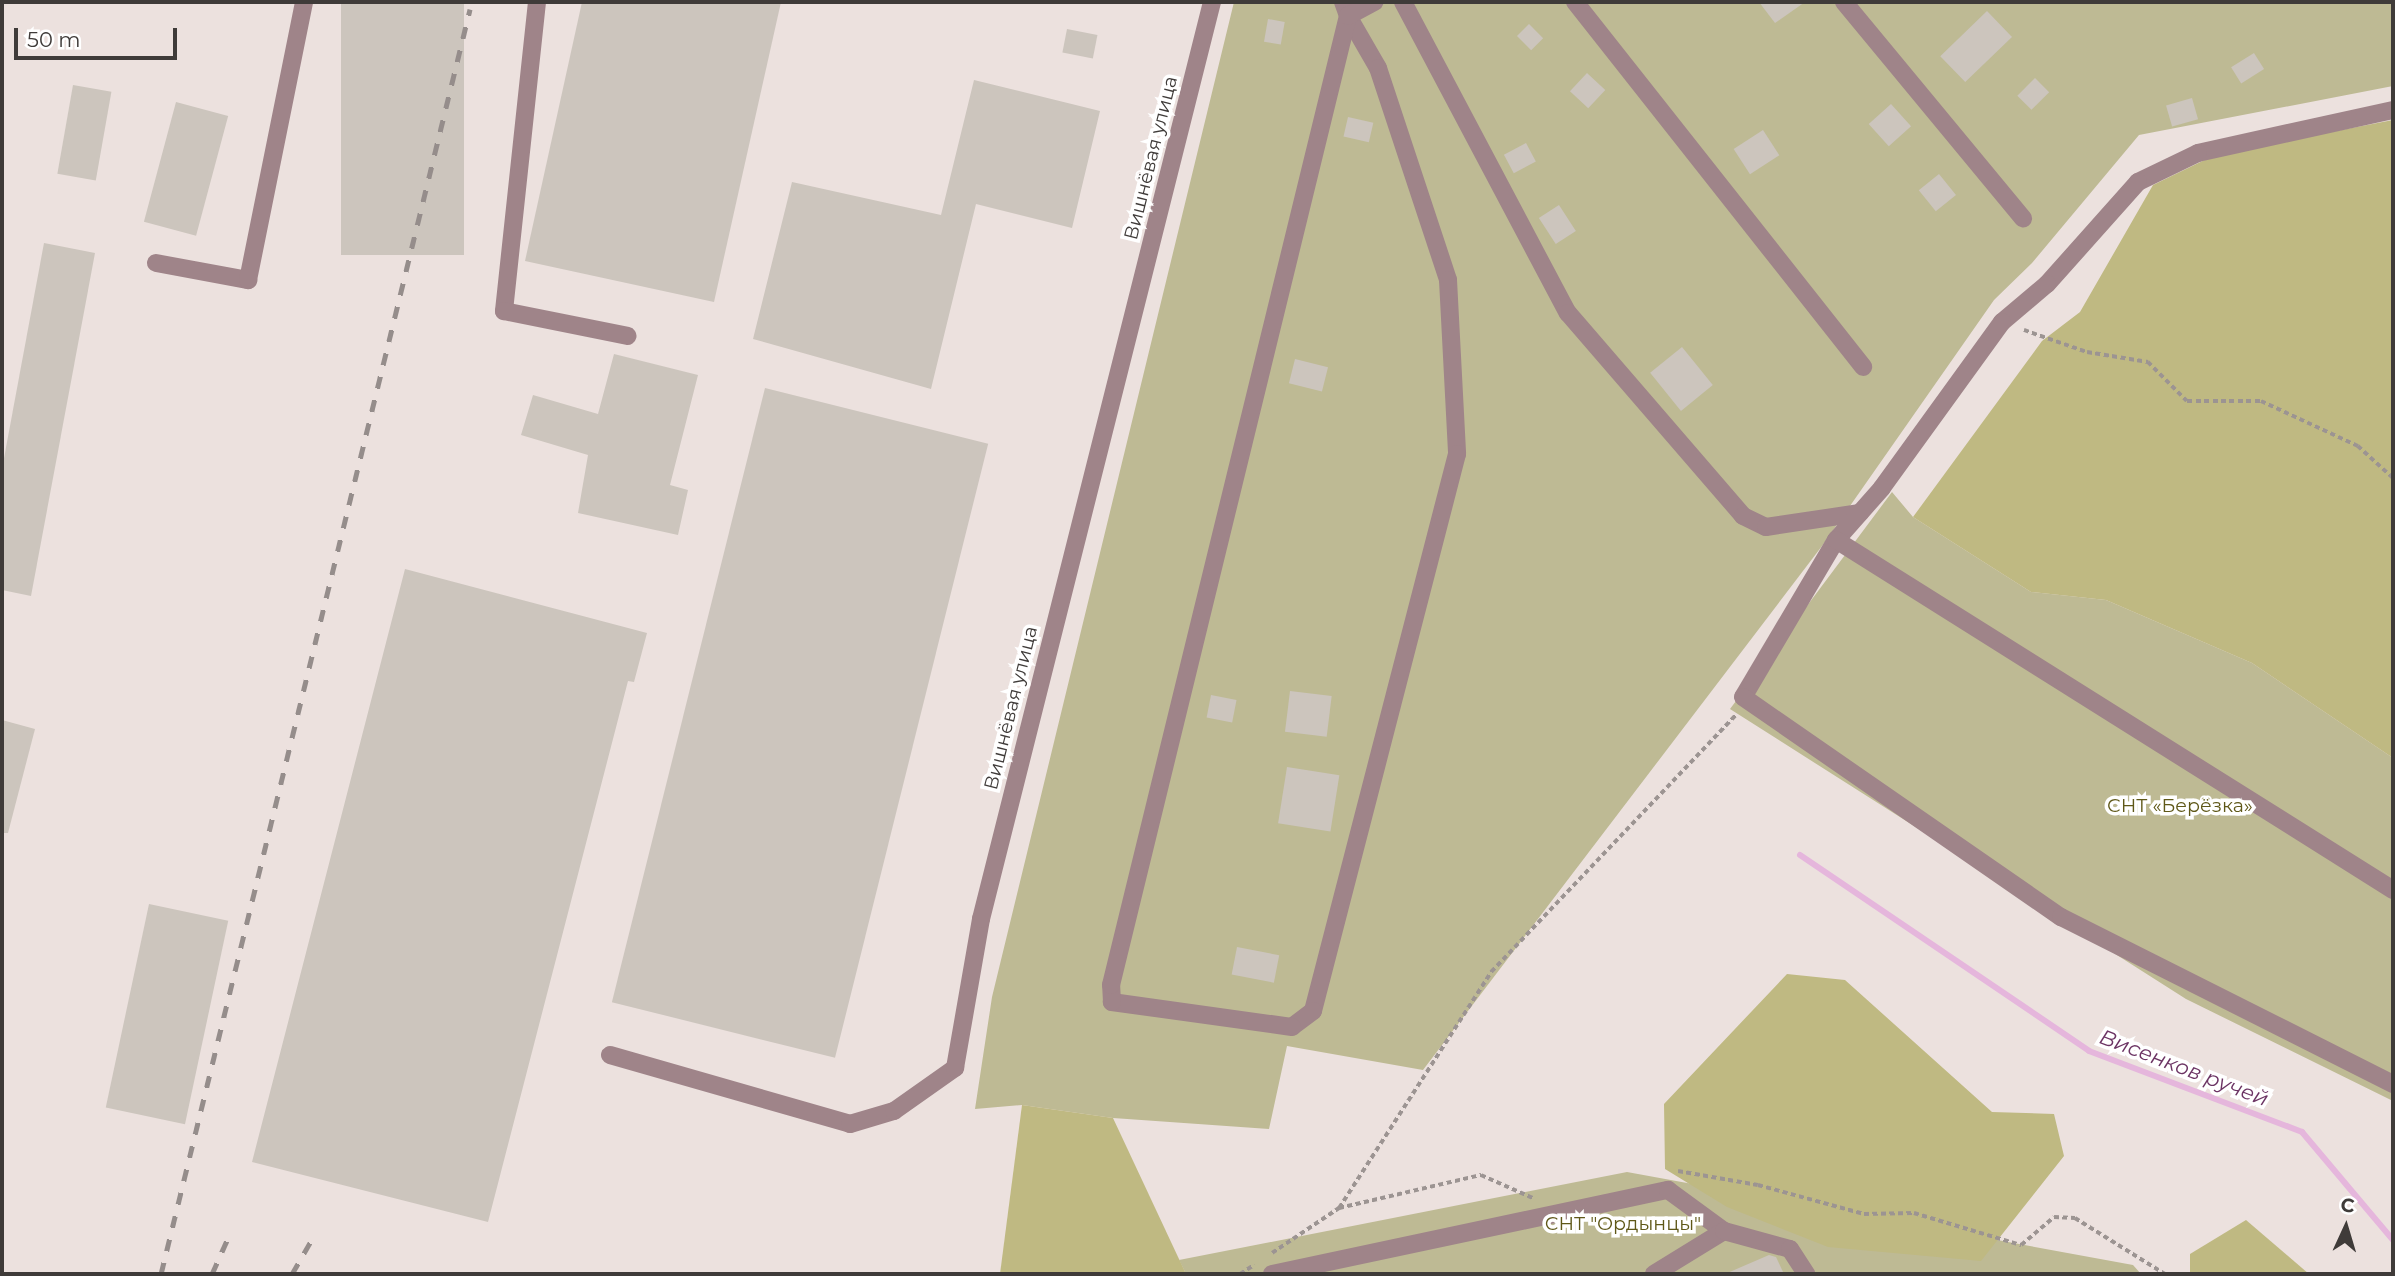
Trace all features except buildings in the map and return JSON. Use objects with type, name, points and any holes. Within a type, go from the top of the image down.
[{"type":"street","points":[[156,263],[248,280],[304,2]]},
{"type":"street","points":[[537,2],[504,311],[628,336]]},
{"type":"street","name":"Вишнёвая улица","points":[[610,1055],[850,1124],[894,1111],[956,1068],[984,905],[1212,2]]},
{"type":"street","points":[[1346,9],[1374,2]]},
{"type":"street","points":[[1403,2],[1568,313],[1743,516],[1766,527],[1860,513]]},
{"type":"street","points":[[1575,2],[1863,367]]},
{"type":"street","points":[[1844,2],[2023,218]]},
{"type":"street","points":[[1346,9],[1378,68],[1448,279],[1457,454],[1313,1012],[1293,1027],[1112,1002],[1111,985],[1346,9]]},
{"type":"street","points":[[2393,110],[2263,135],[2168,164],[2138,182],[2047,284],[2002,322],[1860,513],[1836,540],[1743,697],[2061,917],[2393,1084]]},
{"type":"street","points":[[1836,540],[2393,890]]},
{"type":"street","points":[[1272,1274],[1668,1190],[1724,1231],[1790,1249],[1806,1274]]},
{"type":"street","points":[[1654,1274],[1724,1231]]},
{"type":"path","points":[[2002,322],[2087,352],[2148,362],[2186,401],[2261,401],[2358,446],[2393,478]]},
{"type":"path","points":[[1339,1208],[1490,972],[1734,723],[1743,697]]},
{"type":"green space","points":[[1234,2],[2393,2],[2393,86],[2139,135],[2032,263],[1994,300],[1822,546],[1423,1070],[1287,1046],[1269,1129],[1113,1118],[1022,1105],[975,1109],[992,997]]},
{"type":"green space","name":"СНТ «Берёзка»","points":[[1892,492],[1913,517],[2031,592],[2106,600],[2252,663],[2393,758],[2393,1101],[2186,999],[1730,709]]},
{"type":"green space","name":"СНТ \"Ордынцы\"","points":[[1627,1172],[2133,1265],[2141,1274],[1186,1274],[1179,1260]]},
{"type":"shaded area","points":[[2393,120],[2393,758],[2252,663],[2106,600],[2031,592],[1913,517],[2042,341],[2080,312],[2153,185],[2217,154]]},
{"type":"shaded area","points":[[1787,974],[1845,980],[1992,1112],[2054,1114],[2064,1156],[1981,1261],[1828,1247],[1727,1207],[1665,1169],[1664,1104]]},
{"type":"shaded area","points":[[1022,1105],[1113,1118],[1186,1274],[1000,1274]]},
{"type":"shaded area","points":[[2246,1220],[2309,1274],[2190,1274],[2190,1254]]},
{"type":"waterway","name":"Висенков ручей","points":[[1800,855],[2089,1051],[2302,1132],[2393,1240]]},
{"type":"railway","points":[[161,1274],[470,9]]},
{"type":"railway","points":[[292,1274],[315,1234]]},
{"type":"railway","points":[[212,1274],[228,1238]]}]
